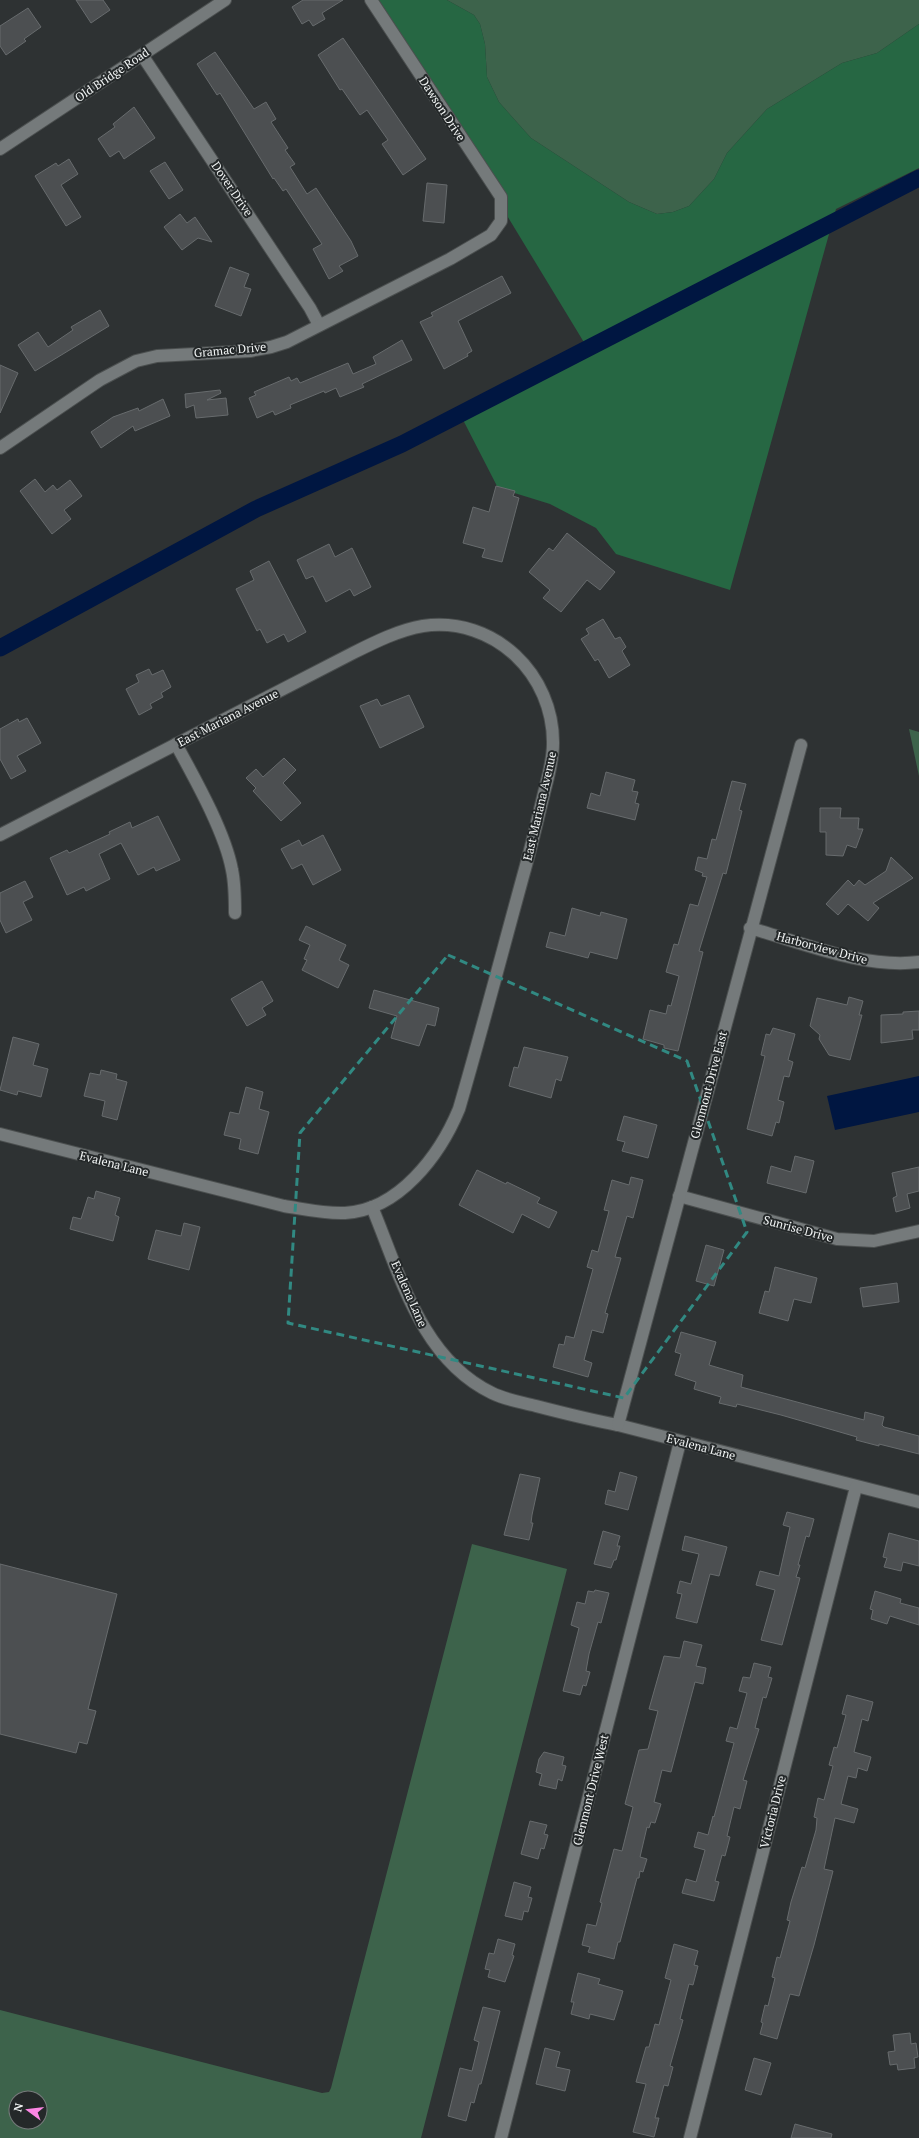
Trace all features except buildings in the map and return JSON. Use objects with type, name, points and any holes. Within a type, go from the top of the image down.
[{"type":"street","name":"Old Bridge Road","points":[[0,149],[225,0]]},
{"type":"street","name":"Dawson Drive","points":[[371,0],[501,197],[501,221]]},
{"type":"street","name":"Dover Drive","points":[[142,55],[310,308],[319,325]]},
{"type":"street","name":"Gramac Drive","points":[[0,448],[100,380],[136,361],[157,356],[250,351],[287,342],[450,259],[491,235],[501,221]]},
{"type":"street","name":"East Mariana Avenue","points":[[0,835],[364,648],[406,630],[424,626],[460,627],[493,638],[509,649],[523,662],[542,691],[553,726],[552,763],[531,846],[459,1109],[448,1133],[430,1160],[404,1186],[389,1198],[372,1207]]},
{"type":"street","points":[[176,744],[195,779],[228,853],[233,876],[235,913]]},
{"type":"street","name":"Glenmont Drive East","points":[[618,1425],[750,928],[801,745]]},
{"type":"street","name":"Harborview Drive","points":[[750,928],[860,959],[894,963],[919,962]]},
{"type":"street","name":"Evalena Lane","points":[[0,1134],[284,1206],[346,1213],[372,1207],[419,1319],[429,1338],[457,1370],[474,1383],[505,1398],[618,1425],[919,1502]]},
{"type":"street","name":"Sunrise Drive","points":[[679,1196],[837,1239],[874,1240],[919,1231]]},
{"type":"street","name":"Glenmont Drive West","points":[[501,2138],[680,1442]]},
{"type":"street","name":"Victoria Drive","points":[[690,2138],[856,1487]]},
{"type":"highlighted area","points":[[448,955],[687,1061],[747,1232],[624,1398],[288,1323],[300,1133]]},
{"type":"green space","points":[[376,0],[447,0],[474,15],[480,24],[485,44],[487,77],[499,102],[531,138],[629,202],[657,214],[673,212],[689,206],[714,179],[727,153],[767,109],[842,63],[877,53],[919,24],[919,168],[836,209],[730,590],[616,554],[596,528],[550,504],[498,488],[460,414],[585,344]]},
{"type":"green space","points":[[447,0],[919,0],[919,24],[877,53],[842,63],[767,109],[727,153],[714,179],[689,206],[673,212],[657,214],[629,202],[531,138],[499,102],[487,77],[485,44],[480,24],[474,15]]},
{"type":"green space","points":[[909,729],[919,732],[919,776]]},
{"type":"green space","points":[[472,1544],[567,1569],[421,2138],[0,2138],[0,2010],[322,2093],[329,2092]]},
{"type":"water","points":[[919,1076],[919,1112],[835,1130],[827,1096]]},
{"type":"waterway","points":[[0,648],[256,509],[402,444],[919,178]]}]
